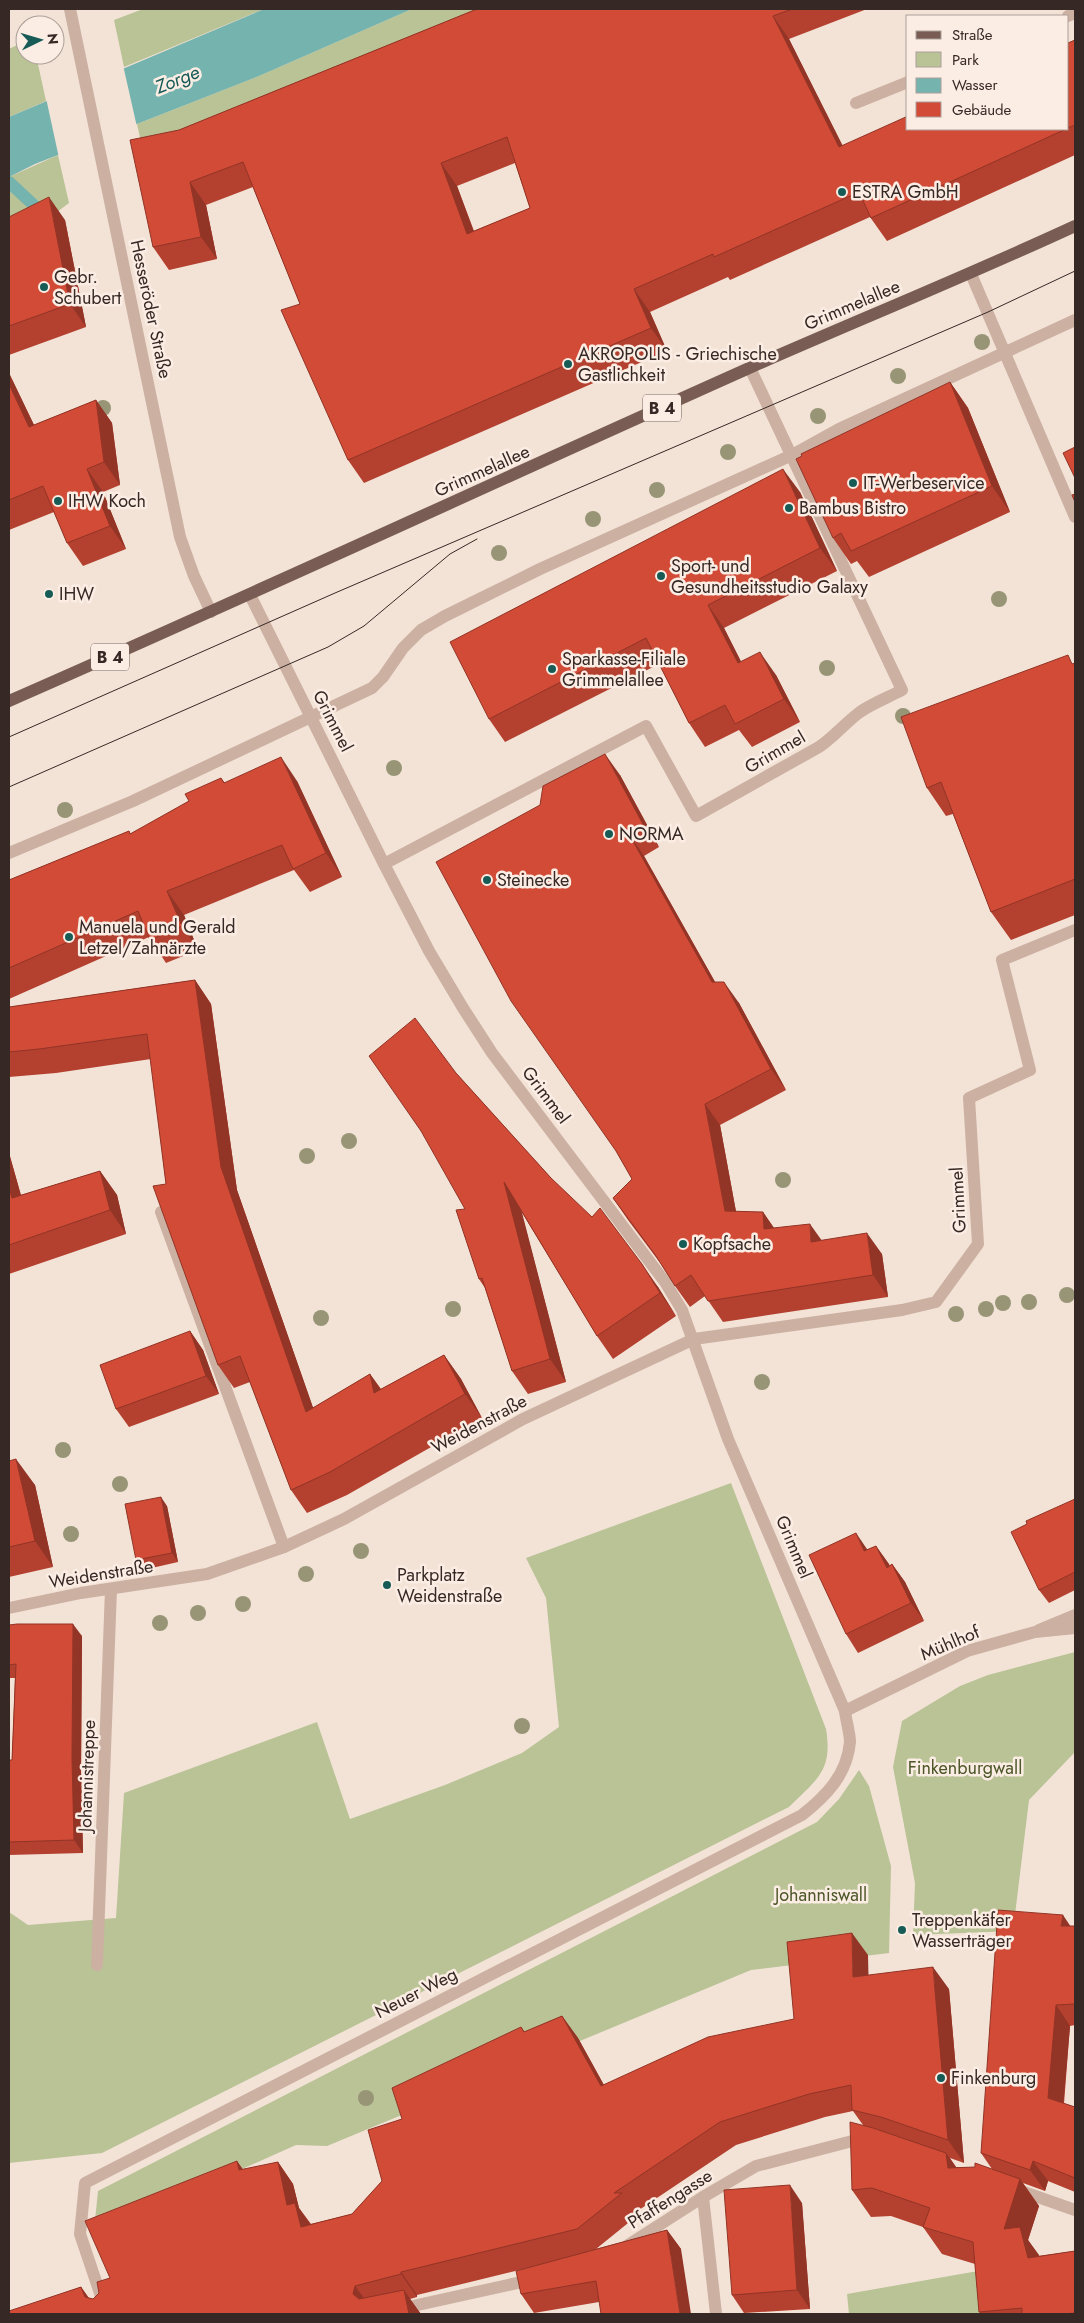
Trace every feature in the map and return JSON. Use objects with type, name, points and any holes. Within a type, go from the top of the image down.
[{"type":"main road","name":"Grimmelallee","points":[[9,701],[250,595],[750,368],[971,274],[1075,226]]},
{"type":"street","name":"Hesseröder Straße","points":[[70,9],[180,537],[194,576],[211,612]]},
{"type":"street","points":[[856,103],[906,83]]},
{"type":"street","points":[[971,274],[1075,517]]},
{"type":"street","points":[[9,853],[132,802],[372,688],[383,677],[403,648],[421,630],[445,616],[540,569],[792,455],[839,429],[1075,320]]},
{"type":"street","name":"Grimmel","points":[[384,864],[646,726],[696,816],[833,738],[843,725],[862,711],[902,690],[750,368]]},
{"type":"street","name":"Grimmel","points":[[250,595],[384,864],[429,950],[463,1008],[492,1053],[665,1282],[682,1310],[694,1339],[728,1439],[845,1711],[850,1741]]},
{"type":"street","name":"Grimmel","points":[[694,1339],[902,1310],[936,1302],[978,1244],[969,1098],[1030,1070],[1002,960],[1075,930]]},
{"type":"street","points":[[161,1212],[284,1547]]},
{"type":"street","name":"Weidenstraße","points":[[9,1608],[207,1574],[284,1547],[344,1519],[523,1419],[694,1339]]},
{"type":"street","name":"Johannistreppe","points":[[97,1965],[111,1589]]},
{"type":"street","points":[[1035,1632],[1075,1615]]},
{"type":"street","name":"Mühlhof","points":[[845,1711],[967,1651],[1035,1632],[1075,1628]]},
{"type":"street","name":"Neuer Weg","points":[[107,2314],[80,2234],[85,2183],[802,1815],[822,1800],[838,1780],[845,1764],[850,1741]]},
{"type":"street","name":"Pfaffengasse","points":[[616,2252],[756,2166],[860,2139],[877,2143]]},
{"type":"street","points":[[1003,2185],[1075,2210]]},
{"type":"street","points":[[703,2198],[716,2314]]},
{"type":"street","points":[[377,2314],[546,2277]]},
{"type":"green space","points":[[143,9],[264,9],[124,67],[114,20]]},
{"type":"green space","points":[[412,9],[520,9],[144,156],[137,124],[259,76]]},
{"type":"green space","points":[[15,46],[15,65],[38,65],[46,101],[9,117],[9,49]]},
{"type":"green space","points":[[58,155],[69,203],[57,212],[9,235],[9,177]]},
{"type":"green space","points":[[731,1483],[826,1729],[828,1743],[825,1765],[815,1781],[789,1807],[102,2153],[9,2163],[9,1912],[28,1925],[116,1918],[124,1793],[317,1722],[350,1819],[445,1785],[522,1753],[559,1727],[546,1598],[526,1558]]},
{"type":"green space","name":"Finkenburgwall","points":[[1075,1652],[1075,1752],[1029,1800],[1013,1931],[913,1935],[915,1883],[893,1767],[902,1721],[960,1686],[988,1675]]},
{"type":"green space","name":"Johanniswall","points":[[859,1770],[869,1786],[891,1866],[889,1953],[751,1970],[327,2146],[296,2145],[170,2201],[94,2230],[98,2191],[817,1822],[839,1799]]},
{"type":"green space","points":[[978,2271],[982,2314],[849,2314],[847,2294]]},
{"type":"water","name":"Zorge","points":[[264,9],[412,9],[259,76],[35,164],[9,177],[9,117]]},
{"type":"pier","points":[[123,65],[137,127],[59,158],[46,98]]},
{"type":"building","points":[[477,9],[792,9],[773,16],[839,147],[906,117],[906,130],[1064,130],[871,218],[859,192],[714,257],[713,254],[634,289],[651,328],[348,460],[281,310],[300,304],[243,162],[190,182],[201,237],[153,247],[130,140],[179,130]],"holes":[[[507,137],[530,208],[467,234],[441,163]]]},
{"type":"building","points":[[1075,40],[1075,125],[1069,128],[1069,43]]},
{"type":"building","name":"Gebr. Schubert","points":[[49,197],[70,304],[9,326],[9,217]]},
{"type":"building","points":[[950,382],[992,486],[851,551],[841,533],[833,538],[796,459],[802,456],[801,454]]},
{"type":"building","name":"IHW Koch","points":[[9,384],[29,427],[96,400],[104,462],[87,469],[110,526],[67,543],[43,486],[9,500]]},
{"type":"building","points":[[1075,447],[1075,478],[1063,453]]},
{"type":"building","points":[[783,469],[820,548],[708,605],[738,663],[760,652],[784,699],[735,724],[725,705],[689,723],[646,638],[489,719],[450,642]]},
{"type":"building","points":[[1068,655],[1072,664],[1075,663],[1075,879],[991,912],[941,782],[927,788],[901,717]]},
{"type":"building","points":[[605,754],[644,826],[629,834],[712,982],[724,982],[771,1069],[705,1104],[725,1211],[763,1212],[764,1229],[810,1224],[811,1242],[867,1233],[873,1275],[708,1301],[691,1275],[675,1286],[656,1256],[613,1198],[632,1179],[616,1151],[511,1001],[436,862],[540,805],[543,786]]},
{"type":"building","points":[[281,757],[326,853],[293,869],[282,845],[167,891],[182,926],[150,940],[138,911],[9,968],[9,880],[129,831],[130,834],[189,801],[185,794],[221,778],[224,783]]},
{"type":"building","points":[[195,980],[221,1167],[306,1412],[370,1374],[374,1393],[444,1355],[465,1394],[330,1472],[291,1490],[240,1356],[218,1365],[153,1186],[166,1184],[147,1034],[9,1052],[9,1007]]},
{"type":"building","points":[[415,1018],[456,1073],[551,1178],[592,1217],[600,1208],[642,1264],[660,1293],[597,1336],[504,1182],[550,1359],[512,1371],[482,1278],[479,1279],[456,1210],[465,1209],[421,1131],[369,1056]]},
{"type":"building","points":[[100,1171],[110,1210],[9,1245],[9,1187],[12,1198]]},
{"type":"building","points":[[190,1331],[206,1376],[116,1409],[100,1365]]},
{"type":"building","points":[[16,1459],[35,1541],[9,1547],[9,1461]]},
{"type":"building","points":[[161,1497],[172,1553],[136,1560],[125,1504]]},
{"type":"building","points":[[1075,1499],[1075,1572],[1039,1590],[1011,1532],[1027,1524],[1026,1521]]},
{"type":"building","points":[[856,1533],[864,1551],[876,1546],[887,1568],[892,1564],[911,1603],[846,1634],[809,1555]]},
{"type":"building","points":[[73,1624],[72,1759],[74,1840],[9,1842],[9,1760],[12,1760],[16,1664],[9,1665],[9,1625]]},
{"type":"building","points":[[998,1910],[1063,1915],[1061,1926],[1075,1926],[1075,2004],[1056,2005],[1048,2098],[1075,2107],[1075,2178],[1033,2161],[1030,2170],[981,2153]]},
{"type":"building","points":[[852,1933],[853,1977],[933,1967],[948,2140],[881,2117],[852,2110],[851,2085],[809,2094],[720,2122],[614,2193],[622,2193],[577,2229],[401,2272],[401,2274],[355,2286],[353,2294],[359,2299],[404,2290],[409,2314],[9,2314],[9,2311],[81,2287],[85,2297],[93,2299],[99,2293],[97,2282],[110,2278],[85,2221],[237,2161],[239,2170],[278,2162],[287,2205],[295,2203],[301,2227],[352,2214],[382,2181],[368,2130],[402,2119],[392,2088],[521,2027],[524,2032],[562,2016],[601,2086],[708,2037],[794,2019],[787,1942]]},
{"type":"building","points":[[850,2122],[946,2153],[948,2168],[975,2167],[975,2163],[1020,2179],[1004,2229],[1020,2227],[1028,2258],[1075,2251],[1075,2313],[1022,2314],[1022,2308],[979,2312],[973,2242],[923,2227],[930,2208],[872,2188],[852,2190]]},
{"type":"building","points":[[790,2185],[797,2290],[732,2295],[724,2190]]},
{"type":"building","points":[[667,2230],[680,2314],[601,2314],[596,2281],[521,2294],[516,2271]]},
{"type":"waterway","points":[[9,182],[39,210],[47,211]]},
{"type":"tram line","points":[[9,737],[335,593],[988,312],[1075,271]]},
{"type":"tram line","points":[[9,787],[328,647],[364,626],[450,554],[477,539]]},
{"type":"place","name":"ESTRA GmbH","points":[[842,192]]},
{"type":"place","name":"Gebr. Schubert","points":[[44,287]]},
{"type":"place","name":"AKROPOLIS - Griechische Gastlichkeit","points":[[568,364]]},
{"type":"place","name":"IT-Werbeservice","points":[[853,483]]},
{"type":"place","name":"IHW Koch","points":[[58,501]]},
{"type":"place","name":"Bambus Bistro","points":[[789,508]]},
{"type":"place","name":"Sport- und Gesundheitsstudio Galaxy","points":[[661,576]]},
{"type":"place","name":"IHW","points":[[49,594]]},
{"type":"place","name":"Sparkasse-Filiale Grimmelallee","points":[[552,669]]},
{"type":"place","name":"NORMA","points":[[609,834]]},
{"type":"place","name":"Steinecke","points":[[487,880]]},
{"type":"place","name":"Manuela und Gerald Letzel/Zahnärzte","points":[[69,937]]},
{"type":"place","name":"Kopfsache","points":[[683,1244]]},
{"type":"place","name":"Parkplatz Weidenstraße","points":[[387,1585]]},
{"type":"place","name":"Treppenkäfer Wasserträger","points":[[902,1930]]},
{"type":"place","name":"Finkenburg","points":[[941,2078]]}]
